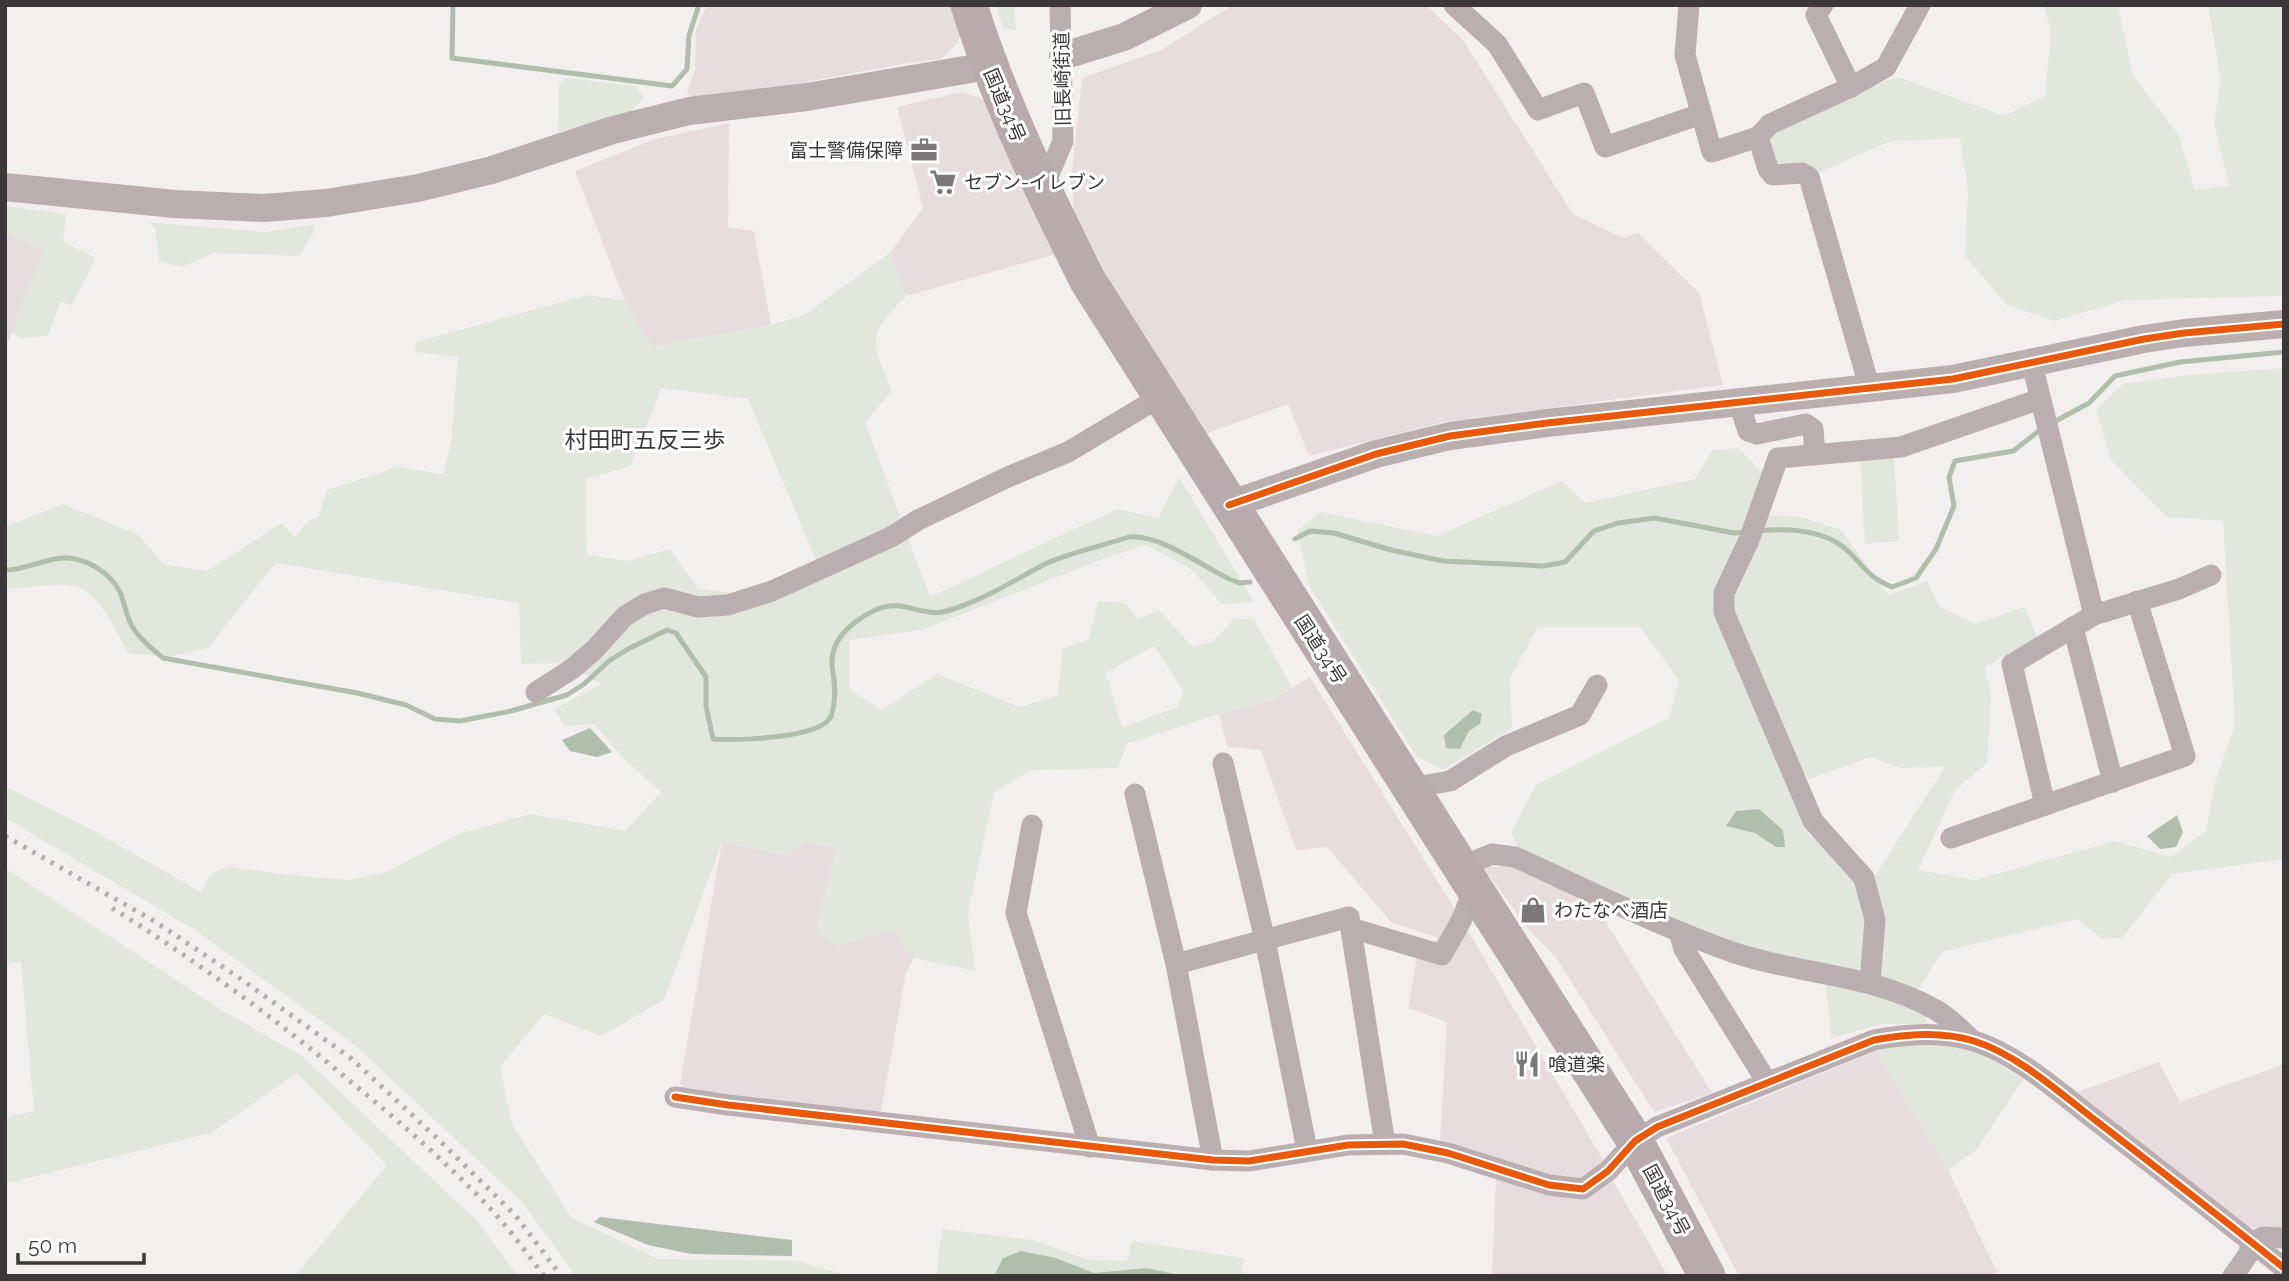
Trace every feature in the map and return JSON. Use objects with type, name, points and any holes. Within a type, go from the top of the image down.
[{"type":"highway","name":"国道34号","points":[[968,5],[988,66],[1042,191],[1088,281],[1635,1141],[1707,1276]]},
{"type":"street","name":"旧長崎街道","points":[[1042,191],[1063,141],[1060,5]]},
{"type":"street","points":[[1063,56],[1124,37],[1188,5]]},
{"type":"street","points":[[1454,5],[1497,44],[1538,110],[1584,93],[1605,147],[1701,114]]},
{"type":"street","points":[[1689,5],[1685,55],[1712,152],[1758,137],[1770,124],[1851,87],[1886,67],[1920,5]]},
{"type":"street","points":[[1823,5],[1816,15],[1851,87]]},
{"type":"street","points":[[5,187],[174,204],[264,208],[326,203],[418,188],[492,170],[613,130],[689,111],[807,97],[988,66]]},
{"type":"street","points":[[1758,137],[1768,169],[1773,175],[1802,173],[1809,177],[1870,389]]},
{"type":"street","points":[[1229,505],[1376,454],[1450,436],[1953,379],[2158,337],[2284,324]]},
{"type":"street","points":[[2032,364],[2094,615]]},
{"type":"street","points":[[536,692],[572,669],[594,650],[625,616],[645,604],[664,598],[698,607],[729,604],[772,591],[891,537],[918,520],[1010,476],[1068,452],[1160,397]]},
{"type":"street","points":[[1739,403],[1748,431],[1757,434],[1806,424],[1812,429],[1815,455]]},
{"type":"street","points":[[1870,982],[1875,920],[1864,878],[1813,821],[1724,612],[1724,593],[1749,540],[1778,458],[1901,447],[2045,418]]},
{"type":"street","points":[[2045,805],[2012,664],[2094,615],[2179,589],[2211,575]]},
{"type":"street","points":[[1951,838],[2185,756],[2137,601]]},
{"type":"street","points":[[2073,627],[2113,782]]},
{"type":"street","points":[[1410,788],[1450,781],[1506,746],[1580,715],[1597,685]]},
{"type":"street","points":[[1223,764],[1265,940],[1307,1150]]},
{"type":"street","points":[[1135,794],[1176,964],[1213,1160]]},
{"type":"street","points":[[1032,825],[1016,913],[1090,1147]]},
{"type":"street","points":[[1351,928],[1441,955],[1462,919],[1467,878],[1492,854],[1515,858],[1678,932],[1778,966],[1870,982],[1894,990],[1937,1010],[1973,1040]]},
{"type":"street","points":[[1176,964],[1349,917],[1385,1144]]},
{"type":"street","points":[[1678,932],[1684,949],[1767,1082]]},
{"type":"street","points":[[675,1097],[1213,1160],[1249,1161],[1307,1150],[1403,1144],[1448,1153],[1549,1185],[1583,1189],[1608,1171],[1635,1141],[1657,1127],[1874,1040],[1903,1035],[1940,1034],[1973,1040],[2003,1052],[2284,1268]]},
{"type":"street","points":[[2252,1242],[2264,1237],[2284,1238]]},
{"type":"street","points":[[2233,1276],[2248,1255],[2252,1242]]},
{"type":"shaded area","points":[[707,5],[951,5],[960,31],[958,43],[941,59],[699,102],[687,93],[695,68],[696,30]]},
{"type":"shaded area","points":[[996,5],[1014,5],[1016,30],[1003,28]]},
{"type":"shaded area","points":[[1233,5],[1426,5],[1463,40],[1573,214],[1623,238],[1638,233],[1699,293],[1723,385],[1444,422],[1309,456],[1288,404],[1205,434],[1134,326],[1074,213],[1071,179],[1082,78],[1161,50]]},
{"type":"shaded area","points":[[2043,5],[2118,5],[2133,76],[2178,134],[2195,190],[2229,186],[2214,123],[2221,80],[2208,5],[2284,5],[2284,293],[2280,296],[2125,300],[2054,321],[2007,305],[1965,256],[1968,188],[1960,138],[1891,141],[1816,174],[1776,164],[1766,137],[1853,93],[1898,77],[2004,116],[2045,96],[2051,30]]},
{"type":"shaded area","points":[[567,78],[636,86],[644,98],[629,113],[558,132],[559,84]]},
{"type":"shaded area","points":[[961,92],[986,100],[1018,179],[1060,253],[906,296],[890,253],[923,208],[897,107]]},
{"type":"shaded area","points":[[729,123],[728,227],[754,231],[771,325],[652,347],[625,301],[575,171],[655,139]]},
{"type":"shaded area","points":[[5,206],[66,214],[63,242],[96,258],[72,305],[60,302],[48,336],[21,338],[11,332],[43,249],[5,233]]},
{"type":"shaded area","points":[[148,222],[265,232],[314,224],[313,234],[299,256],[214,253],[182,267],[159,262],[155,228]]},
{"type":"shaded area","points":[[5,233],[44,249],[5,350]]},
{"type":"shaded area","points":[[890,253],[906,296],[878,331],[876,349],[892,391],[865,422],[930,597],[1117,509],[1158,518],[1179,477],[1254,602],[1222,604],[1192,570],[1146,545],[1108,557],[921,630],[849,640],[849,689],[882,710],[937,674],[1020,707],[1058,695],[1062,649],[1088,640],[1098,601],[1125,603],[1138,618],[1160,611],[1192,646],[1212,642],[1235,618],[1254,620],[1292,687],[1272,700],[1126,744],[1118,768],[1030,770],[994,793],[968,913],[975,971],[914,958],[893,930],[838,946],[815,932],[836,847],[805,843],[786,855],[722,842],[664,1000],[601,1036],[544,1014],[500,1067],[512,1124],[571,1217],[658,1259],[797,1261],[850,1276],[576,1276],[522,1202],[356,1046],[195,930],[5,818],[5,786],[81,824],[201,892],[210,874],[228,867],[350,880],[389,871],[458,834],[531,814],[625,831],[661,792],[623,758],[594,724],[565,726],[554,709],[601,684],[566,663],[521,664],[519,603],[275,563],[208,648],[173,656],[129,654],[104,610],[96,600],[78,587],[58,585],[5,588],[5,527],[63,504],[139,535],[163,564],[207,571],[282,523],[295,537],[308,521],[318,517],[327,490],[398,467],[443,474],[451,444],[458,357],[415,352],[416,342],[587,295],[625,301],[652,347],[771,325],[804,315]],"holes":[[[662,388],[748,399],[816,560],[743,594],[698,589],[670,549],[628,561],[587,555],[586,479],[630,466]],[[1154,646],[1184,692],[1177,707],[1122,728],[1106,673]]]},
{"type":"shaded area","points":[[2284,368],[2284,859],[2172,874],[2122,938],[2102,939],[2077,919],[1942,952],[1916,992],[1928,1024],[1882,1024],[1831,1038],[1824,965],[1724,942],[1521,853],[1511,832],[1536,785],[1669,718],[1679,680],[1640,627],[1538,627],[1510,678],[1512,728],[1443,770],[1417,757],[1310,588],[1297,531],[1321,512],[1437,536],[1562,481],[1585,503],[1695,479],[1712,450],[1739,448],[1761,472],[1749,515],[1801,517],[1841,530],[1888,595],[1927,581],[1940,607],[1975,624],[2025,607],[2037,637],[1985,667],[1991,695],[1987,763],[1955,790],[1918,870],[1975,880],[2115,841],[2171,857],[2206,831],[2215,783],[2235,725],[2223,521],[2167,517],[2111,460],[2096,409],[2123,384],[2188,375]],"holes":[[[1737,660],[1799,768],[1809,779],[1871,757],[1901,768],[1945,767],[1869,885],[1809,835]]]},
{"type":"shaded area","points":[[1894,457],[1899,541],[1865,544],[1860,459]]},
{"type":"shaded area","points":[[1310,677],[1458,914],[1605,1163],[1582,1179],[1553,1177],[1440,1140],[1447,1022],[1408,1008],[1417,956],[1439,938],[1391,922],[1327,847],[1296,850],[1261,750],[1227,747],[1219,714],[1272,700]]},
{"type":"shaded area","points":[[1473,710],[1482,714],[1480,724],[1469,731],[1460,749],[1446,748],[1444,735]]},
{"type":"shaded area","points":[[590,728],[612,752],[597,757],[570,751],[562,740]]},
{"type":"shaded area","points":[[1759,809],[1783,830],[1785,847],[1776,847],[1755,833],[1726,826],[1736,811]]},
{"type":"shaded area","points":[[2177,815],[2183,832],[2176,847],[2160,849],[2147,836]]},
{"type":"shaded area","points":[[722,842],[786,855],[805,843],[837,847],[838,946],[893,929],[914,958],[906,973],[880,1117],[691,1095],[680,1084]]},
{"type":"shaded area","points":[[1519,866],[1591,898],[1712,1093],[1654,1112],[1555,956],[1529,930],[1483,867]]},
{"type":"shaded area","points":[[5,868],[223,1011],[302,1056],[478,1222],[518,1276],[295,1276],[387,1165],[297,1073],[211,1133],[5,1184],[5,1118],[34,1111],[21,961],[5,965]]},
{"type":"shaded area","points":[[1917,1042],[1976,1049],[2023,1079],[1977,1149],[1948,1170],[1876,1051]]},
{"type":"shaded area","points":[[1876,1051],[1948,1170],[1997,1272],[1987,1276],[1739,1276],[1666,1138]]},
{"type":"shaded area","points":[[2159,1062],[2180,1102],[2284,1064],[2284,1231],[2240,1226],[2070,1095]]},
{"type":"shaded area","points":[[1496,1178],[1593,1194],[1613,1181],[1668,1276],[1492,1276]]},
{"type":"shaded area","points":[[600,1217],[792,1240],[792,1256],[691,1254],[648,1245],[594,1222]]},
{"type":"shaded area","points":[[942,1229],[1033,1240],[1089,1260],[1127,1261],[1132,1241],[1244,1258],[1242,1276],[1183,1276],[1147,1268],[1094,1273],[1056,1258],[1003,1258],[994,1276],[936,1276]]},
{"type":"shaded area","points":[[1021,1251],[1056,1258],[1094,1273],[1147,1268],[1183,1276],[994,1276],[1003,1258]]},
{"type":"waterway","points":[[453,5],[452,58],[672,86],[687,69],[689,35],[699,5]]},
{"type":"waterway","points":[[2052,423],[2089,403],[2115,376],[2180,362],[2284,352]]},
{"type":"waterway","points":[[1758,531],[1806,532],[1829,539],[1849,552],[1873,576],[1892,587],[1916,578],[1936,549],[1954,506],[1949,477],[1955,461],[2013,451],[2043,428]]},
{"type":"waterway","points":[[1295,539],[1310,531],[1334,533],[1391,550],[1443,561],[1544,566],[1565,562],[1594,531],[1618,523],[1655,518],[1734,533],[1745,532]]},
{"type":"waterway","points":[[5,570],[63,558],[80,560],[96,567],[116,585],[133,627],[163,658],[357,693],[406,705],[435,719],[460,721],[511,711],[567,695],[584,684],[609,661],[667,630],[676,633],[706,677],[706,706],[713,739],[776,737],[822,725],[833,711],[835,693],[832,656],[839,639],[851,625],[885,607],[903,606],[929,612],[947,611],[984,597],[1043,565],[1129,537],[1153,540],[1229,579],[1240,583],[1250,582]]},
{"type":"railway","points":[[5,836],[154,921],[352,1059],[516,1216],[561,1276]]},
{"type":"railway","points":[[112,908],[238,993],[391,1115],[487,1205],[544,1276]]},
{"type":"cycle path","points":[[1229,505],[1376,454],[1450,436],[1953,379],[2144,339],[2284,324]]},
{"type":"cycle path","points":[[675,1097],[1213,1160],[1249,1161],[1348,1145],[1403,1144],[1448,1153],[1549,1185],[1583,1189],[1608,1171],[1635,1141],[1657,1127],[1874,1040],[1911,1035],[1949,1036],[1991,1047],[2024,1066],[2284,1268]]},
{"type":"place","name":"富士警備保障","points":[[924,150]]},
{"type":"place","name":"セブン-イレブン","points":[[943,182]]},
{"type":"place","name":"わたなべ酒店","points":[[1533,910]]},
{"type":"place","name":"喰道楽","points":[[1527,1064]]},
{"type":"district","name":"村田町五反三歩","points":[[645,440]]}]
